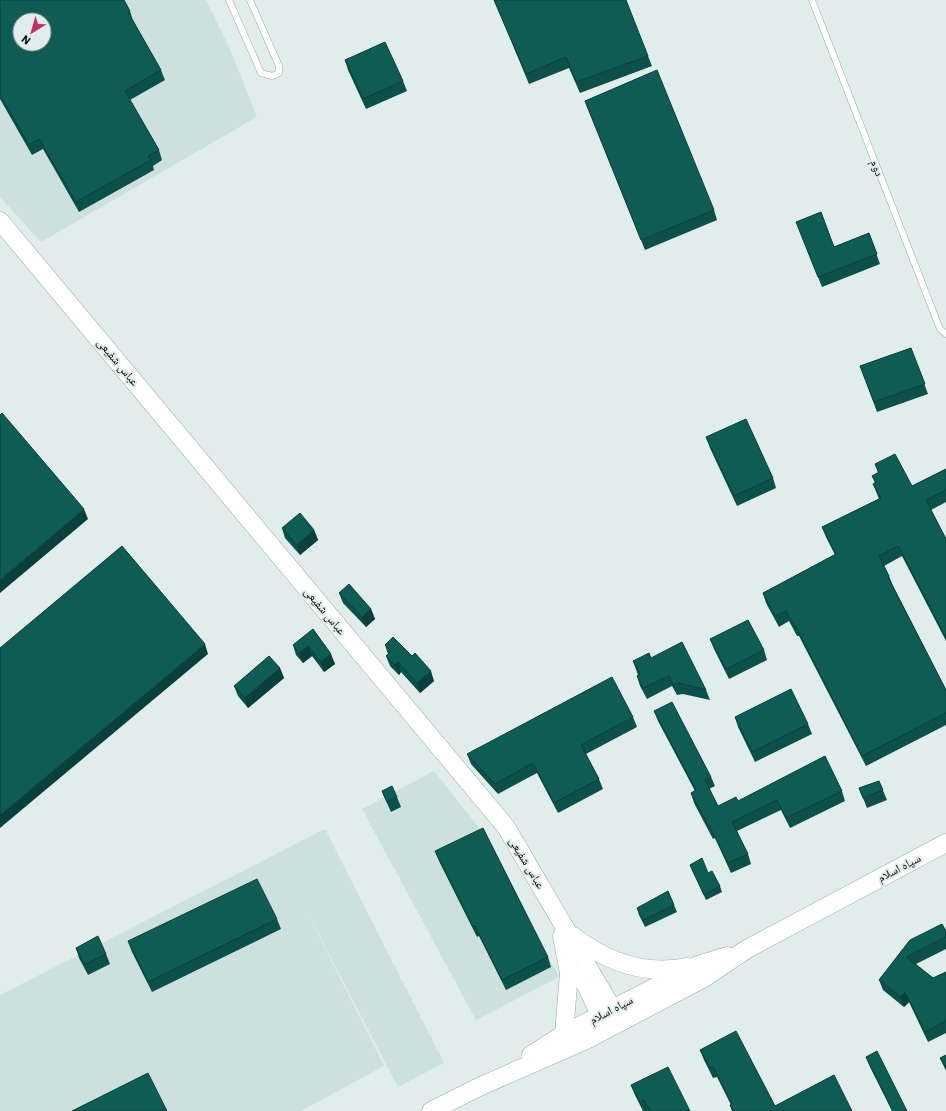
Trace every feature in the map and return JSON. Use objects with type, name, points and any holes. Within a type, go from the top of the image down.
[{"type":"main road","name":"عباس شفیعی","points":[[0,222],[506,827],[610,1019]]},
{"type":"main road","name":"عباس شفیعی","points":[[0,238],[500,831],[565,934]]},
{"type":"main road","name":"سپاه اسلام","points":[[481,1086],[564,1034],[610,1019],[704,978],[747,949],[946,843]]},
{"type":"main road","points":[[565,934],[613,961],[632,967],[674,970],[698,965]]},
{"type":"main road","points":[[564,1034],[569,973],[565,934]]},
{"type":"main road","name":"سپاه اسلام","points":[[431,1111],[481,1086],[571,1047],[610,1019],[698,965],[747,949]]},
{"type":"lane","points":[[229,0],[261,73],[272,76],[279,73],[279,66],[250,0]]},
{"type":"lane","name":"دوم","points":[[812,0],[940,329],[946,334]]},
{"type":"shaded area","points":[[0,0],[206,0],[229,47],[257,117],[41,242],[0,197]]},
{"type":"shaded area","points":[[434,771],[485,835],[559,977],[476,1020],[362,809]]},
{"type":"shaded area","points":[[325,829],[444,1063],[398,1087],[303,904],[384,1066],[301,1111],[0,1111],[0,995]]},
{"type":"building","points":[[0,0],[124,0],[130,11],[128,12],[161,70],[125,91],[159,150],[148,156],[151,160],[76,202],[39,139],[29,145],[0,95]]},
{"type":"building","points":[[494,0],[626,0],[648,56],[576,82],[566,57],[526,74]]},
{"type":"building","points":[[385,42],[403,81],[363,99],[345,60]]},
{"type":"building","points":[[657,70],[714,210],[641,240],[585,101]]},
{"type":"building","points":[[821,212],[834,247],[869,233],[877,254],[818,277],[796,222]]},
{"type":"building","points":[[911,348],[925,384],[874,402],[860,366]]},
{"type":"building","points":[[2,413],[84,509],[0,580],[0,415]]},
{"type":"building","points":[[746,419],[773,478],[734,496],[706,437]]},
{"type":"building","points":[[895,454],[912,486],[946,469],[946,490],[926,500],[946,539],[946,638],[898,546],[879,556],[889,576],[888,577],[946,690],[946,713],[862,756],[795,625],[794,626],[786,611],[775,616],[763,593],[836,554],[822,527],[881,498],[873,484],[876,482],[872,476],[879,472],[875,464]]},
{"type":"building","points":[[300,513],[314,530],[297,545],[282,528]]},
{"type":"building","points":[[122,546],[205,644],[0,815],[0,648]]},
{"type":"building","points":[[349,584],[371,609],[362,617],[339,593]]},
{"type":"building","points":[[748,620],[764,650],[726,669],[710,639]]},
{"type":"building","points":[[313,629],[331,654],[321,662],[308,646],[299,653],[293,645]]},
{"type":"building","points":[[393,637],[412,656],[415,653],[431,671],[417,683],[398,662],[395,665],[386,656],[391,651],[385,645]]},
{"type":"building","points":[[682,642],[706,690],[679,683],[673,685],[669,676],[643,688],[637,676],[640,674],[633,661],[649,653],[651,658]]},
{"type":"building","points":[[269,656],[280,668],[245,698],[234,686]]},
{"type":"building","points":[[612,677],[633,717],[581,745],[599,779],[554,803],[533,763],[495,784],[467,754]]},
{"type":"building","points":[[791,689],[808,724],[752,752],[735,717]]},
{"type":"building","points":[[672,702],[711,777],[705,780],[718,806],[736,797],[738,801],[825,756],[842,791],[786,818],[777,800],[732,822],[748,854],[728,863],[691,793],[696,790],[654,711]]},
{"type":"building","points":[[879,781],[883,790],[863,798],[859,788]]},
{"type":"building","points":[[392,786],[397,797],[387,802],[382,791]]},
{"type":"building","points":[[483,828],[548,957],[502,980],[475,926],[473,927],[435,851]]},
{"type":"building","points":[[702,858],[708,873],[712,871],[720,886],[704,895],[690,865]]},
{"type":"building","points":[[257,879],[277,919],[148,982],[128,941]]},
{"type":"building","points":[[668,891],[674,905],[643,920],[637,908]]},
{"type":"building","points":[[942,924],[946,931],[946,937],[906,957],[933,978],[946,972],[946,1021],[925,1032],[905,992],[901,997],[879,980],[910,940]]},
{"type":"building","points":[[98,936],[106,954],[84,965],[76,948]]},
{"type":"building","points":[[736,1031],[775,1106],[834,1075],[852,1111],[733,1111],[730,1105],[732,1104],[713,1066],[710,1068],[700,1050]]},
{"type":"building","points":[[877,1051],[907,1111],[893,1111],[866,1057]]},
{"type":"building","points":[[946,1055],[946,1068],[940,1058]]},
{"type":"building","points":[[668,1067],[690,1111],[650,1111],[644,1100],[640,1103],[631,1085]]},
{"type":"building","points":[[148,1073],[167,1111],[72,1111]]}]
